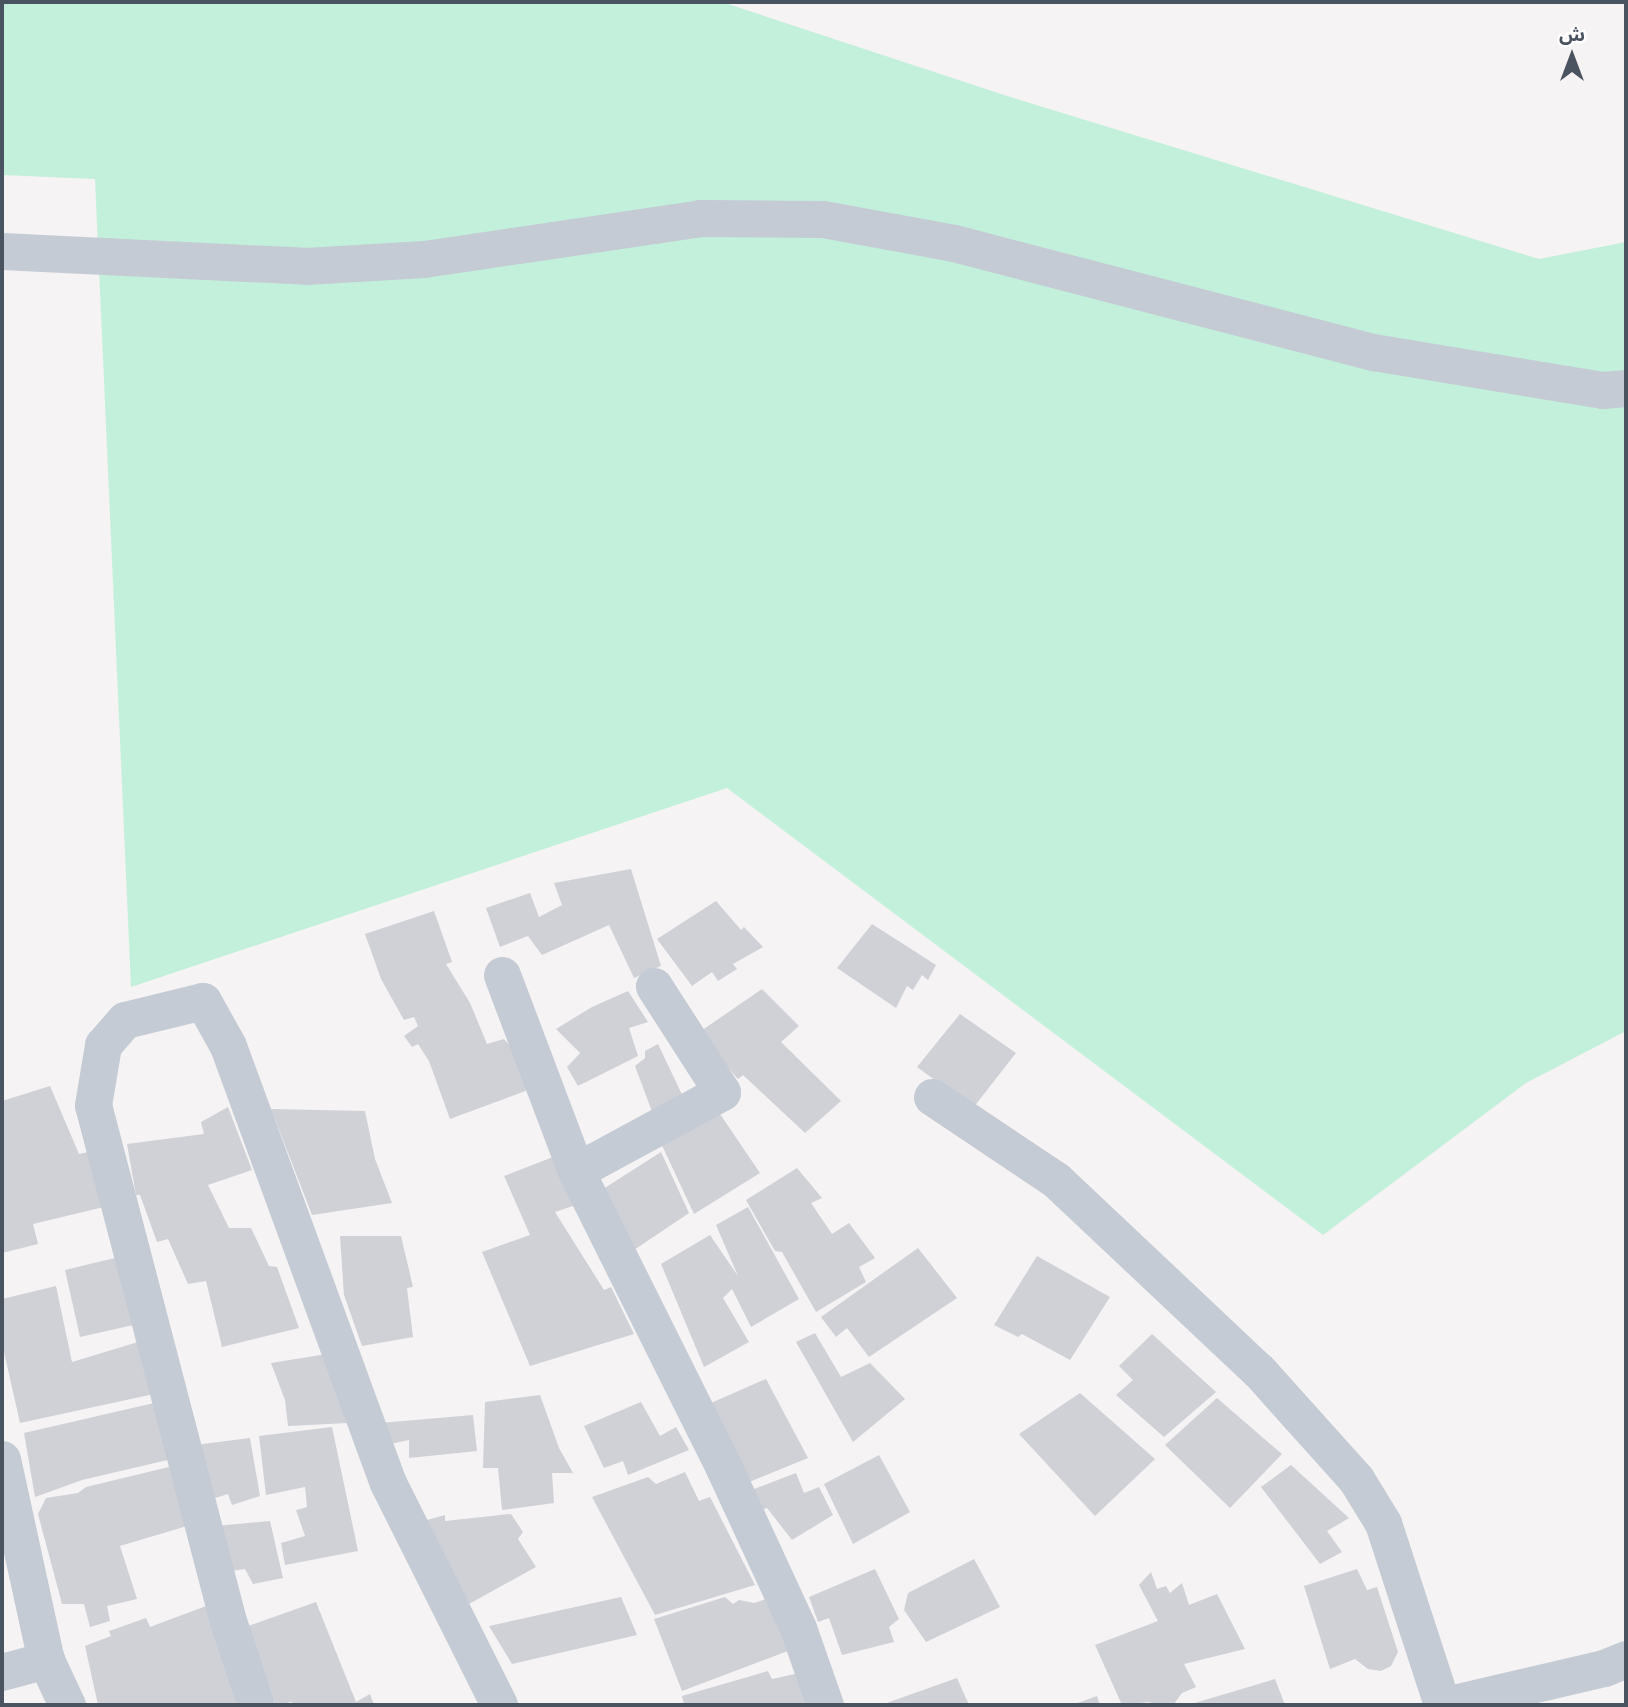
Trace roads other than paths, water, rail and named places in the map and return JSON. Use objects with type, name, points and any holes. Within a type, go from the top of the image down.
[{"type":"street","points":[[2,251],[306,266],[424,259],[700,218],[823,219],[954,243],[1373,352],[1603,390],[1626,388]]},
{"type":"street","points":[[502,975],[576,1171],[724,1468],[799,1628],[825,1705]]},
{"type":"street","points":[[576,1171],[722,1092],[654,986]]},
{"type":"street","points":[[256,1705],[228,1621],[93,1105],[103,1045],[125,1020],[203,1001],[228,1046],[388,1483],[499,1705]]},
{"type":"street","points":[[932,1097],[1056,1180],[1259,1371],[1356,1479],[1384,1523],[1443,1705],[1604,1668],[1626,1659]]},
{"type":"street","points":[[2,1459],[46,1660],[67,1705]]},
{"type":"street","points":[[2,1672],[46,1660]]}]
